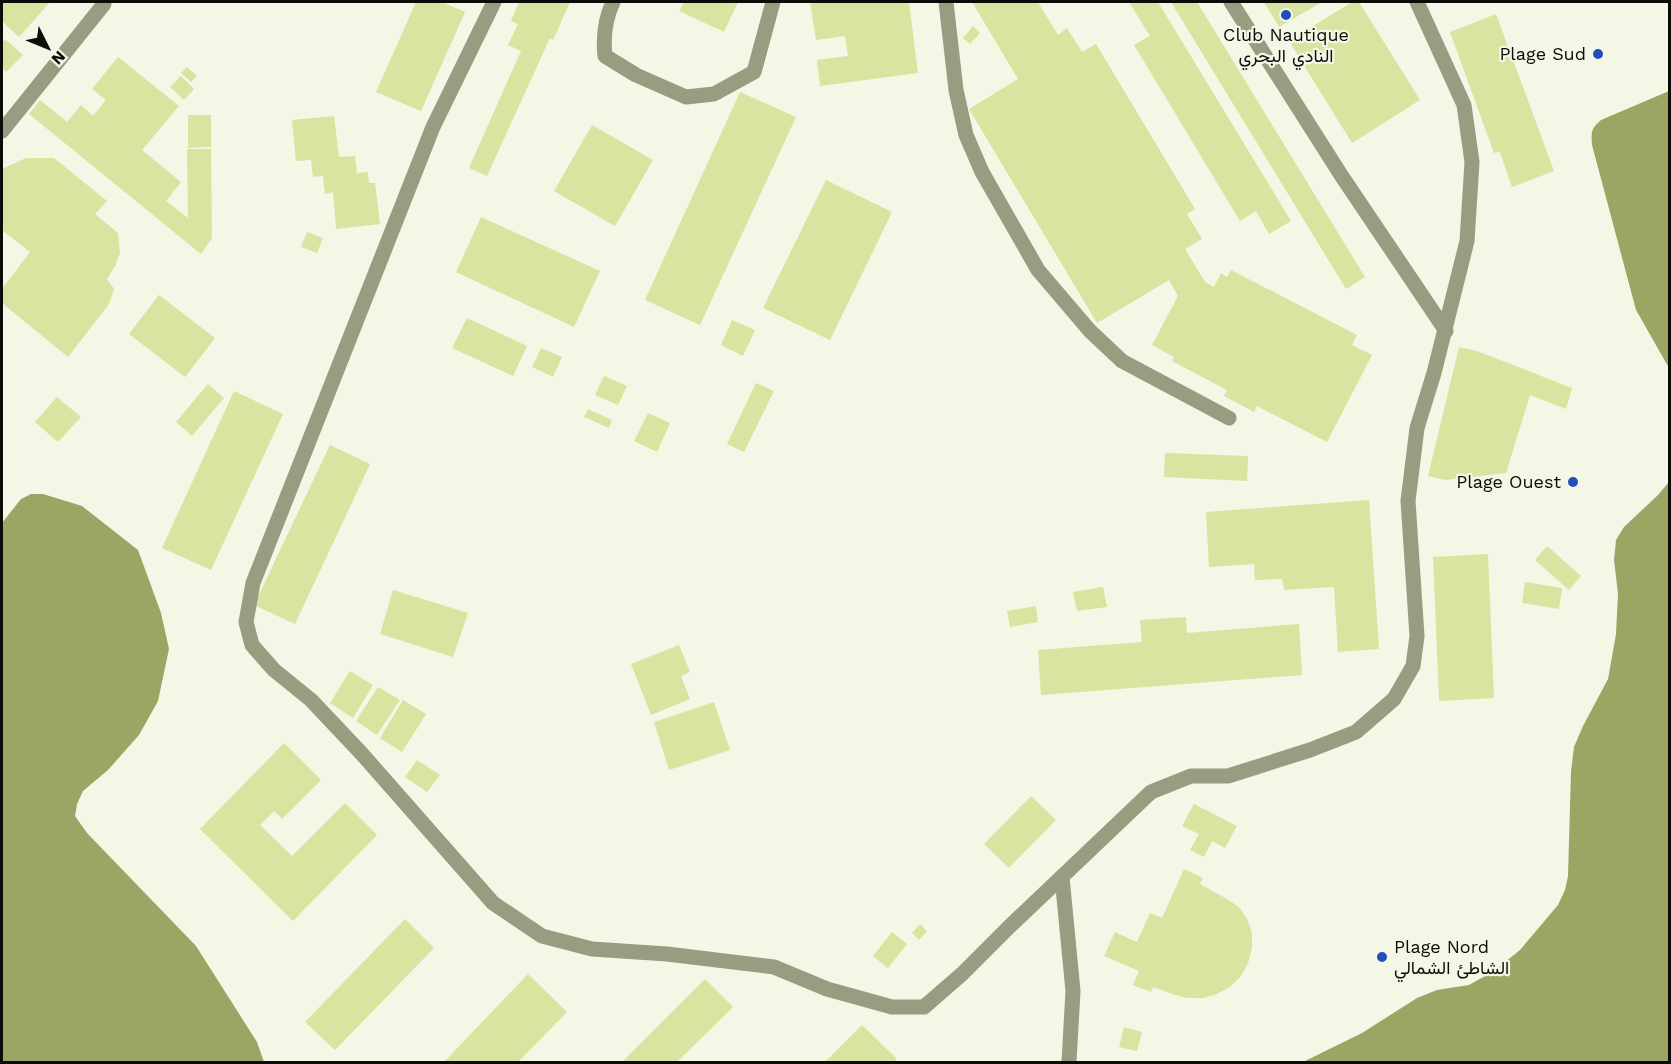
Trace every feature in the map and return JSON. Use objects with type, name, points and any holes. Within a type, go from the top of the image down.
[{"type":"street","points":[[494,2],[432,127],[253,583],[246,622],[252,645],[274,670],[311,700],[362,754],[493,903],[542,936],[592,949],[666,954],[774,967],[827,989],[892,1007],[924,1007],[962,974],[1151,792],[1191,776],[1228,776],[1310,750],[1356,732],[1394,699],[1413,666],[1418,636],[1408,501],[1417,428],[1446,331],[1467,241],[1472,162],[1464,105],[1417,2]]},
{"type":"street","points":[[613,2],[603,37],[605,56],[636,75],[686,98],[714,94],[754,72],[773,2]]},
{"type":"street","points":[[946,2],[957,90],[966,135],[982,172],[1038,270],[1090,331],[1122,361],[1229,418]]},
{"type":"street","points":[[1232,2],[1341,175],[1446,331]]},
{"type":"street","points":[[2,131],[104,4]]},
{"type":"street","points":[[1062,877],[1073,991],[1069,1062]]},
{"type":"shaded area","points":[[1669,91],[1669,368],[1636,310],[1592,145],[1592,131],[1601,120]]},
{"type":"shaded area","points":[[1669,482],[1669,1062],[1303,1062],[1362,1033],[1417,998],[1437,990],[1469,985],[1494,971],[1520,950],[1558,905],[1568,876],[1571,772],[1574,747],[1608,679],[1616,634],[1618,594],[1614,560],[1616,540],[1624,527]]},
{"type":"shaded area","points":[[31,494],[43,494],[82,506],[138,550],[161,613],[169,649],[158,701],[139,735],[108,770],[83,791],[75,816],[87,833],[196,946],[257,1042],[264,1062],[2,1062],[2,523],[21,499]]},
{"type":"building","points":[[2,2],[50,2],[19,37],[2,21]]},
{"type":"building","points":[[416,2],[442,2],[465,12],[421,111],[376,92]]},
{"type":"building","points":[[519,2],[570,2],[553,40],[550,38],[487,176],[469,168],[521,51],[508,45],[518,24],[511,21]]},
{"type":"building","points":[[684,2],[738,2],[724,32],[679,11]]},
{"type":"building","points":[[810,2],[909,2],[918,73],[820,86],[817,60],[848,56],[845,36],[816,40]]},
{"type":"building","points":[[972,2],[1038,2],[1058,35],[1067,28],[1082,52],[1096,44],[1195,209],[1187,214],[1202,239],[1185,249],[1205,282],[1214,287],[1221,273],[1227,277],[1231,270],[1357,335],[1352,345],[1372,355],[1327,442],[1257,406],[1254,412],[1224,396],[1227,390],[1172,361],[1174,357],[1152,345],[1178,296],[1169,280],[1097,323],[969,109],[1018,79]]},
{"type":"building","points":[[1129,2],[1158,2],[1291,221],[1269,234],[1256,211],[1240,221],[1134,45],[1150,36]]},
{"type":"building","points":[[1171,2],[1197,2],[1365,277],[1346,289]]},
{"type":"building","name":"Club Nautique النادي البحري","points":[[1264,2],[1322,2],[1279,27]]},
{"type":"building","points":[[1352,2],[1359,2],[1420,100],[1352,143],[1289,41]]},
{"type":"building","points":[[1496,14],[1554,171],[1512,187],[1500,152],[1494,153],[1450,32]]},
{"type":"building","points":[[973,26],[980,33],[970,44],[963,38]]},
{"type":"building","points":[[5,39],[23,55],[6,72],[2,67],[2,43]]},
{"type":"building","points":[[118,57],[179,106],[142,150],[181,182],[166,201],[188,218],[187,149],[211,149],[212,238],[201,254],[29,114],[40,100],[67,122],[81,105],[93,116],[106,100],[92,89]]},
{"type":"building","points":[[187,67],[197,76],[191,82],[181,73]]},
{"type":"building","points":[[181,76],[194,89],[184,100],[170,87]]},
{"type":"building","points":[[740,92],[796,117],[700,325],[645,300]]},
{"type":"building","points":[[188,115],[211,115],[211,147],[188,148]]},
{"type":"building","points":[[334,116],[339,157],[355,156],[357,173],[368,172],[369,183],[375,183],[380,224],[336,229],[333,192],[325,194],[323,176],[313,177],[311,160],[296,161],[292,120]]},
{"type":"building","points":[[592,125],[653,160],[615,226],[554,191]]},
{"type":"building","points":[[26,158],[54,158],[107,201],[95,214],[118,233],[120,253],[107,279],[114,289],[109,304],[68,357],[2,303],[2,289],[30,252],[2,230],[2,169]]},
{"type":"building","points":[[826,180],[892,212],[830,340],[763,308]]},
{"type":"building","points":[[481,217],[600,271],[574,327],[456,272]]},
{"type":"building","points":[[307,232],[323,238],[317,253],[301,247]]},
{"type":"building","points":[[159,295],[215,338],[185,377],[129,334]]},
{"type":"building","points":[[467,318],[527,346],[513,376],[452,348]]},
{"type":"building","points":[[732,320],[755,330],[743,356],[721,345]]},
{"type":"building","points":[[1459,347],[1477,351],[1572,388],[1566,409],[1530,395],[1506,473],[1445,480],[1428,476]]},
{"type":"building","points":[[541,348],[562,357],[553,377],[532,367]]},
{"type":"building","points":[[604,376],[627,386],[618,405],[595,395]]},
{"type":"building","points":[[756,383],[774,391],[744,452],[727,444]]},
{"type":"building","points":[[208,384],[224,398],[192,436],[176,422]]},
{"type":"building","points":[[234,391],[283,414],[211,570],[162,548]]},
{"type":"building","points":[[57,397],[81,417],[58,442],[35,422]]},
{"type":"building","points":[[588,409],[612,420],[609,428],[584,417]]},
{"type":"building","points":[[648,413],[670,423],[657,452],[634,441]]},
{"type":"building","points":[[330,445],[370,464],[295,624],[254,605]]},
{"type":"building","points":[[1165,453],[1248,456],[1247,481],[1164,477]]},
{"type":"building","points":[[1369,500],[1379,649],[1338,652],[1334,587],[1284,590],[1282,579],[1255,580],[1254,564],[1209,567],[1206,512]]},
{"type":"building","points":[[1547,546],[1581,576],[1569,590],[1535,560]]},
{"type":"building","points":[[1488,554],[1494,698],[1439,701],[1433,557]]},
{"type":"building","points":[[1525,582],[1562,588],[1559,609],[1522,603]]},
{"type":"building","points":[[1103,587],[1107,607],[1077,611],[1073,592]]},
{"type":"building","points":[[393,590],[468,613],[453,657],[380,634]]},
{"type":"building","points":[[1036,606],[1038,622],[1010,627],[1007,611]]},
{"type":"building","points":[[1186,617],[1187,633],[1299,624],[1302,675],[1041,695],[1038,650],[1142,642],[1140,620]]},
{"type":"building","points":[[679,645],[690,672],[681,676],[690,699],[651,715],[631,664]]},
{"type":"building","points":[[350,671],[373,685],[353,718],[330,703]]},
{"type":"building","points":[[378,687],[400,700],[377,735],[356,721]]},
{"type":"building","points":[[403,700],[426,714],[402,752],[380,738]]},
{"type":"building","points":[[714,702],[730,750],[669,770],[654,722]]},
{"type":"building","points":[[284,743],[321,780],[282,819],[274,811],[260,825],[292,856],[345,803],[377,835],[293,921],[200,829]]},
{"type":"building","points":[[417,760],[440,775],[427,792],[405,777]]},
{"type":"building","points":[[1031,796],[1056,820],[1009,868],[984,844]]},
{"type":"building","points":[[1194,804],[1237,826],[1225,848],[1212,841],[1204,857],[1190,850],[1199,834],[1182,826]]},
{"type":"building","points":[[1184,869],[1203,878],[1200,884],[1239,907],[1252,933],[1252,948],[1241,976],[1230,987],[1203,998],[1187,998],[1153,987],[1151,992],[1133,985],[1139,971],[1104,956],[1115,932],[1137,942],[1150,913],[1162,918]]},
{"type":"building","points":[[405,919],[434,948],[335,1050],[305,1022]]},
{"type":"building","points":[[920,924],[927,931],[919,940],[912,933]]},
{"type":"building","points":[[892,932],[907,944],[888,968],[873,956]]},
{"type":"building","points":[[528,974],[567,1012],[518,1062],[444,1062]]},
{"type":"building","points":[[705,979],[733,1007],[677,1062],[622,1062]]},
{"type":"building","points":[[862,1025],[897,1059],[894,1062],[825,1062]]},
{"type":"building","points":[[1124,1027],[1142,1032],[1137,1051],[1119,1047]]},
{"type":"place","name":"Club Nautique النادي البحري","points":[[1286,15]]},
{"type":"place","name":"Plage Sud","points":[[1598,54]]},
{"type":"place","name":"Plage Ouest","points":[[1573,482]]},
{"type":"place","name":"Plage Nord الشاطئ الشمالي","points":[[1382,957]]}]
